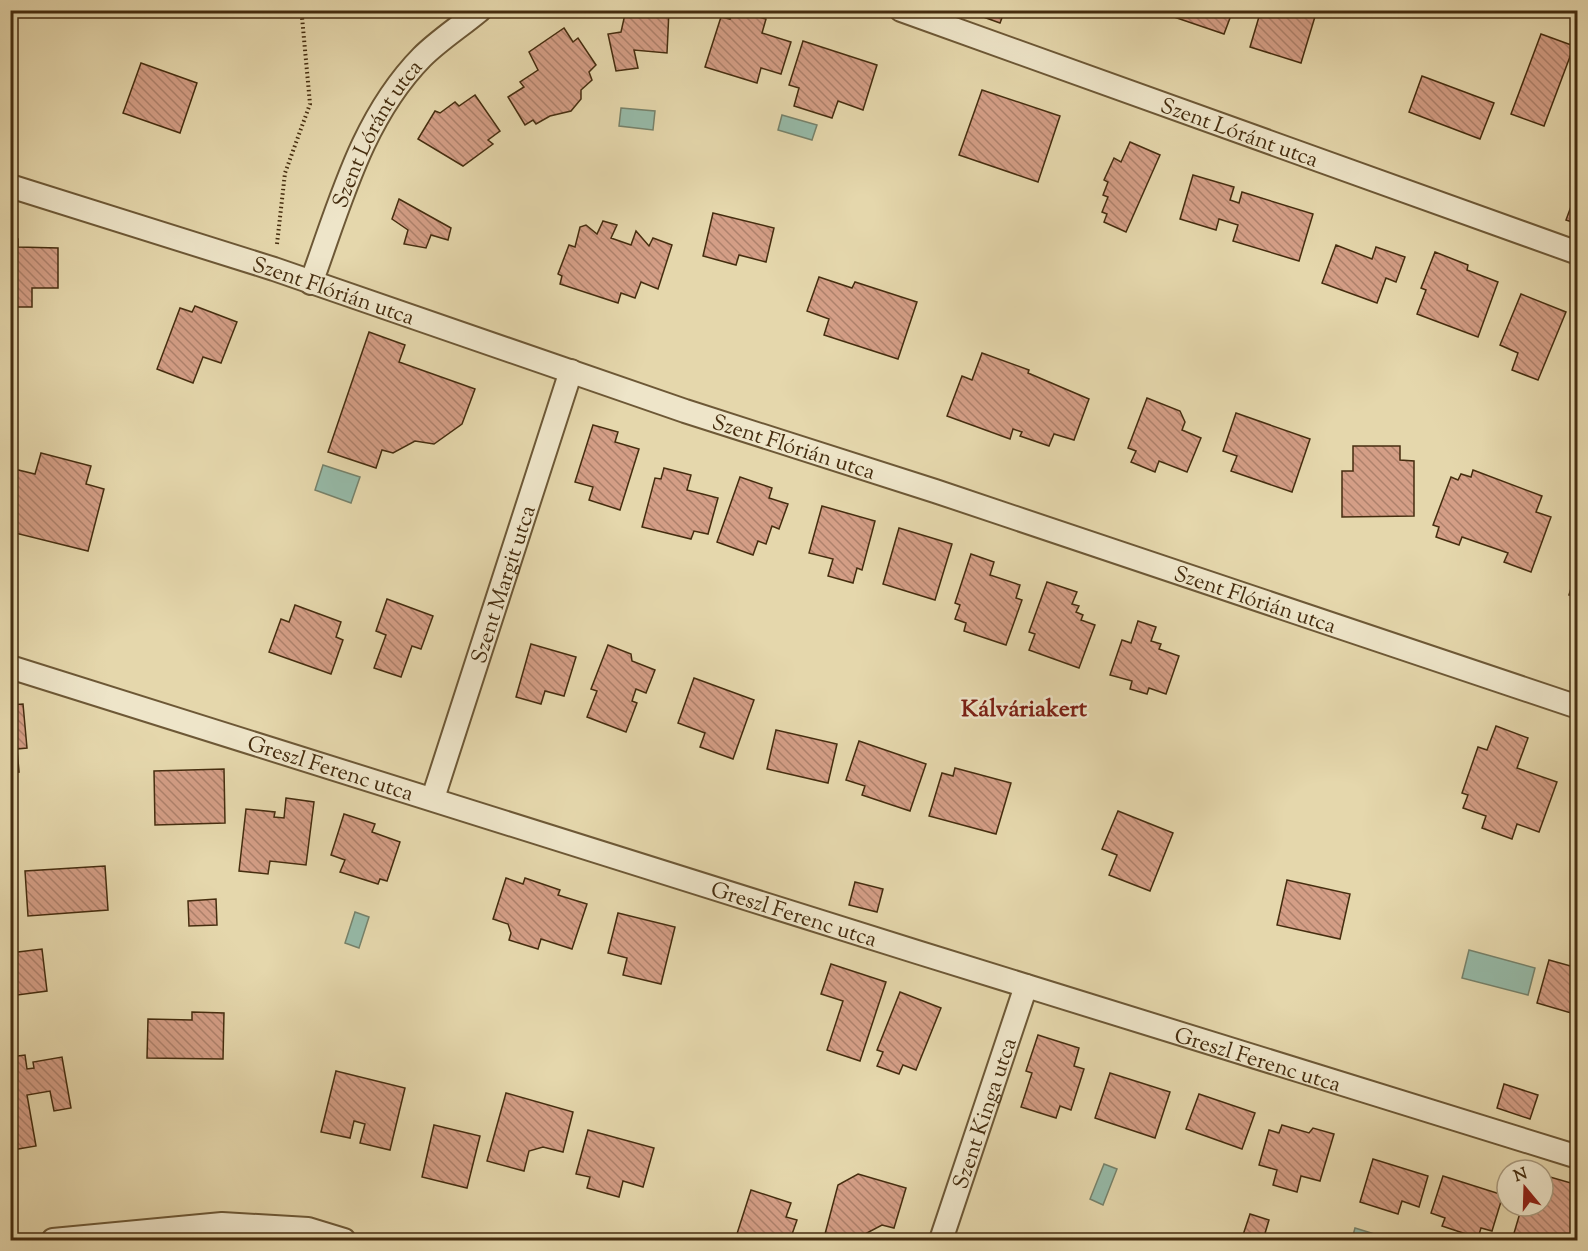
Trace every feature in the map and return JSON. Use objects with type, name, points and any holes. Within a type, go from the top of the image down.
[{"type":"street","name":"Szent Lóránt utca","points":[[311,283],[361,146],[383,104],[422,56],[480,10]]},
{"type":"street","name":"Szent Lóránt utca","points":[[901,10],[1578,253]]},
{"type":"street","name":"Szent Flórián utca","points":[[10,186],[274,268],[311,283],[571,371],[1578,707]]},
{"type":"street","name":"Szent Margit utca","points":[[433,798],[571,371]]},
{"type":"street","name":"Greszl Ferenc utca","points":[[10,667],[1578,1157]]},
{"type":"street","name":"Szent Kinga utca","points":[[941,1240],[1026,986]]},
{"type":"street","points":[[53,1240],[222,1224],[308,1230],[344,1240]]},
{"type":"path","points":[[274,268],[285,173],[310,104],[302,17],[299,10]]},
{"type":"shaded area","points":[[621,108],[655,111],[653,130],[619,126]]},
{"type":"shaded area","points":[[782,115],[817,125],[812,140],[778,130]]},
{"type":"shaded area","points":[[323,465],[360,477],[351,503],[315,490]]},
{"type":"shaded area","points":[[355,912],[369,917],[359,948],[345,943]]},
{"type":"shaded area","points":[[1469,950],[1535,968],[1528,995],[1462,978]]},
{"type":"shaded area","points":[[1104,1164],[1117,1169],[1103,1205],[1090,1199]]},
{"type":"shaded area","points":[[1355,1228],[1394,1240],[1352,1239]]},
{"type":"building","points":[[645,10],[669,10],[667,53],[634,50],[638,68],[616,71],[608,34],[621,32],[625,14],[644,17]]},
{"type":"building","points":[[733,10],[766,19],[762,33],[791,42],[781,74],[761,68],[757,83],[705,67],[721,17],[730,19]]},
{"type":"building","points":[[976,10],[1005,10],[1000,23],[975,14]]},
{"type":"building","points":[[1173,10],[1233,10],[1224,34],[1171,16]]},
{"type":"building","points":[[1261,10],[1317,10],[1301,63],[1250,47]]},
{"type":"building","points":[[564,28],[573,42],[578,38],[596,65],[589,72],[592,80],[581,90],[581,99],[571,111],[550,116],[536,124],[533,120],[525,125],[508,97],[524,87],[520,82],[538,70],[529,52]]},
{"type":"building","points":[[1541,34],[1574,46],[1544,126],[1511,114]]},
{"type":"building","points":[[803,41],[877,65],[863,110],[838,101],[832,118],[794,106],[799,88],[789,85]]},
{"type":"building","points":[[141,63],[197,83],[180,133],[123,113]]},
{"type":"building","points":[[1422,76],[1494,103],[1480,139],[1409,112]]},
{"type":"building","points":[[982,90],[1060,116],[1038,182],[959,155]]},
{"type":"building","points":[[475,95],[500,131],[488,140],[493,144],[463,166],[418,139],[435,111],[440,113],[455,102],[459,106]]},
{"type":"building","points":[[1130,142],[1160,155],[1126,232],[1104,222],[1107,214],[1102,212],[1108,197],[1103,195],[1108,182],[1104,180],[1114,158],[1121,162]]},
{"type":"building","points":[[1193,175],[1234,187],[1230,200],[1239,203],[1242,192],[1313,214],[1299,261],[1233,241],[1238,225],[1219,219],[1216,230],[1180,219]]},
{"type":"building","points":[[1576,193],[1578,193],[1578,224],[1566,220]]},
{"type":"building","points":[[399,199],[451,228],[448,240],[431,235],[426,248],[404,244],[408,230],[392,219]]},
{"type":"building","points":[[713,213],[774,228],[766,262],[739,255],[736,265],[703,256]]},
{"type":"building","points":[[603,221],[617,225],[611,238],[631,245],[636,231],[649,246],[653,238],[672,245],[658,289],[641,282],[635,298],[621,293],[618,303],[560,284],[562,276],[558,274],[569,245],[575,247],[580,227],[586,225],[597,234]]},
{"type":"building","points":[[10,239],[18,239],[18,247],[58,248],[58,288],[32,288],[32,307],[10,307]]},
{"type":"building","points":[[1336,245],[1372,259],[1376,247],[1405,257],[1396,282],[1386,278],[1377,303],[1322,283]]},
{"type":"building","points":[[1435,252],[1468,265],[1467,270],[1498,282],[1478,337],[1417,314],[1426,290],[1421,288]]},
{"type":"building","points":[[819,277],[852,288],[855,282],[917,302],[898,359],[824,335],[829,319],[807,311]]},
{"type":"building","points":[[1521,294],[1566,312],[1538,380],[1512,370],[1518,353],[1500,345]]},
{"type":"building","points":[[195,306],[237,322],[221,363],[203,357],[193,383],[157,369],[180,308],[192,312]]},
{"type":"building","points":[[369,332],[405,345],[399,362],[475,389],[462,424],[434,444],[415,441],[393,453],[382,450],[376,468],[328,452]]},
{"type":"building","points":[[982,353],[1029,370],[1028,373],[1089,399],[1074,440],[1054,434],[1049,446],[1020,436],[1022,432],[1013,429],[1010,439],[947,416],[962,376],[972,380]]},
{"type":"building","points":[[1147,398],[1180,411],[1185,422],[1182,430],[1201,438],[1187,472],[1159,461],[1155,472],[1131,462],[1136,451],[1128,448]]},
{"type":"building","points":[[1236,413],[1310,439],[1292,492],[1231,471],[1237,456],[1223,451]]},
{"type":"building","points":[[593,425],[618,432],[615,442],[639,449],[620,510],[589,500],[593,487],[575,482]]},
{"type":"building","points":[[1353,446],[1400,446],[1400,460],[1414,461],[1414,516],[1342,517],[1342,471],[1353,471]]},
{"type":"building","points":[[41,453],[91,466],[86,484],[104,489],[88,551],[11,532],[10,468],[35,474]]},
{"type":"building","points":[[664,468],[691,475],[687,490],[718,498],[708,534],[694,531],[691,539],[642,527],[655,478],[661,479]]},
{"type":"building","points":[[1473,470],[1542,496],[1536,512],[1551,517],[1531,572],[1504,562],[1508,553],[1462,537],[1459,545],[1436,537],[1439,527],[1433,525],[1451,477],[1458,480],[1461,474],[1471,477]]},
{"type":"building","points":[[740,477],[772,488],[769,498],[788,504],[779,529],[772,526],[766,544],[758,541],[753,555],[717,542]]},
{"type":"building","points":[[822,506],[875,521],[862,570],[857,568],[853,583],[828,576],[833,559],[809,553]]},
{"type":"building","points":[[899,528],[952,544],[935,600],[883,584]]},
{"type":"building","points":[[971,554],[994,562],[990,575],[1020,585],[1016,598],[1022,600],[1006,645],[964,631],[966,623],[955,619],[960,605],[955,603]]},
{"type":"building","points":[[1578,565],[1578,597],[1569,595]]},
{"type":"building","points":[[1047,582],[1077,592],[1072,604],[1079,606],[1076,612],[1083,615],[1081,620],[1095,625],[1079,668],[1029,650],[1035,634],[1029,632]]},
{"type":"building","points":[[387,599],[433,616],[421,649],[412,646],[401,677],[374,668],[386,635],[376,631]]},
{"type":"building","points":[[295,605],[341,622],[336,637],[343,640],[331,674],[269,652],[281,619],[289,622]]},
{"type":"building","points":[[1138,621],[1156,627],[1151,641],[1161,644],[1159,649],[1179,656],[1166,694],[1149,688],[1147,694],[1130,689],[1132,681],[1110,675],[1122,640],[1131,643]]},
{"type":"building","points":[[531,644],[576,657],[564,696],[545,691],[541,704],[516,697]]},
{"type":"building","points":[[608,645],[631,654],[632,661],[655,670],[646,693],[636,689],[632,701],[637,703],[626,732],[587,717],[597,691],[591,689]]},
{"type":"building","points":[[694,678],[754,700],[733,759],[700,747],[705,733],[678,723]]},
{"type":"building","points":[[23,704],[27,748],[17,749],[19,772],[10,773],[10,705]]},
{"type":"building","points":[[1496,726],[1528,738],[1517,768],[1557,782],[1539,832],[1517,824],[1512,839],[1482,828],[1486,816],[1463,808],[1468,795],[1462,793],[1478,747],[1487,750]]},
{"type":"building","points":[[776,730],[837,744],[828,783],[767,769]]},
{"type":"building","points":[[859,741],[926,764],[910,811],[862,795],[865,786],[846,780]]},
{"type":"building","points":[[955,768],[1011,783],[996,834],[929,816],[942,773],[953,776]]},
{"type":"building","points":[[224,769],[225,823],[155,825],[154,771]]},
{"type":"building","points":[[286,798],[314,802],[306,865],[270,861],[268,874],[239,871],[246,809],[275,812],[274,817],[284,818]]},
{"type":"building","points":[[1118,811],[1173,833],[1150,891],[1109,875],[1117,855],[1102,849]]},
{"type":"building","points":[[344,814],[375,824],[372,832],[400,842],[387,881],[380,879],[378,884],[340,872],[345,860],[331,855]]},
{"type":"building","points":[[105,866],[108,910],[28,916],[25,871]]},
{"type":"building","points":[[506,878],[523,884],[525,878],[560,890],[558,895],[587,904],[572,949],[541,939],[538,949],[509,940],[511,933],[508,924],[493,919]]},
{"type":"building","points":[[1287,880],[1350,894],[1340,939],[1277,925]]},
{"type":"building","points":[[855,882],[883,889],[877,912],[849,905]]},
{"type":"building","points":[[216,899],[217,925],[189,926],[188,901]]},
{"type":"building","points":[[618,913],[675,927],[661,984],[623,975],[627,958],[608,953]]},
{"type":"building","points":[[42,949],[47,991],[10,996],[10,953]]},
{"type":"building","points":[[1549,960],[1578,968],[1578,1015],[1537,1003]]},
{"type":"building","points":[[831,964],[886,982],[860,1061],[827,1050],[843,1001],[821,994]]},
{"type":"building","points":[[900,992],[941,1008],[916,1070],[903,1065],[899,1074],[877,1066],[883,1052],[877,1050]]},
{"type":"building","points":[[192,1012],[224,1013],[223,1059],[147,1058],[148,1019],[192,1020]]},
{"type":"building","points":[[1038,1035],[1079,1048],[1074,1066],[1084,1069],[1071,1110],[1060,1106],[1056,1118],[1021,1107],[1032,1073],[1026,1071]]},
{"type":"building","points":[[25,1055],[27,1069],[34,1068],[33,1062],[62,1057],[71,1108],[54,1111],[50,1091],[27,1095],[36,1146],[12,1150],[10,1097],[15,1096],[13,1086],[10,1087],[10,1057]]},
{"type":"building","points":[[336,1071],[405,1088],[390,1150],[360,1143],[365,1124],[354,1121],[350,1138],[321,1132]]},
{"type":"building","points":[[1110,1073],[1170,1092],[1155,1138],[1095,1118]]},
{"type":"building","points":[[1504,1084],[1538,1095],[1530,1119],[1497,1108]]},
{"type":"building","points":[[506,1093],[573,1112],[563,1152],[543,1147],[529,1151],[524,1171],[487,1161]]},
{"type":"building","points":[[1199,1094],[1255,1113],[1242,1149],[1186,1129]]},
{"type":"building","points":[[434,1125],[480,1136],[467,1188],[422,1177]]},
{"type":"building","points":[[1282,1125],[1309,1133],[1313,1128],[1334,1134],[1320,1181],[1301,1176],[1297,1192],[1273,1185],[1277,1170],[1259,1165],[1269,1130],[1279,1133]]},
{"type":"building","points":[[588,1130],[654,1148],[643,1187],[623,1181],[619,1197],[587,1188],[590,1177],[576,1174]]},
{"type":"building","points":[[1373,1159],[1428,1176],[1419,1207],[1402,1201],[1398,1214],[1360,1202]]},
{"type":"building","points":[[858,1174],[906,1188],[894,1228],[882,1225],[863,1235],[862,1240],[825,1234],[838,1185]]},
{"type":"building","points":[[1443,1176],[1495,1192],[1496,1218],[1492,1231],[1481,1228],[1478,1238],[1442,1226],[1445,1218],[1431,1213]]},
{"type":"building","points":[[1555,1178],[1578,1185],[1578,1240],[1512,1240],[1518,1218],[1555,1218]]},
{"type":"building","points":[[751,1190],[791,1203],[786,1217],[797,1220],[790,1240],[735,1240]]},
{"type":"building","points":[[1250,1214],[1269,1220],[1263,1240],[1243,1235]]},
{"type":"district","name":"Kálváriakert","points":[[1024,708]]}]
